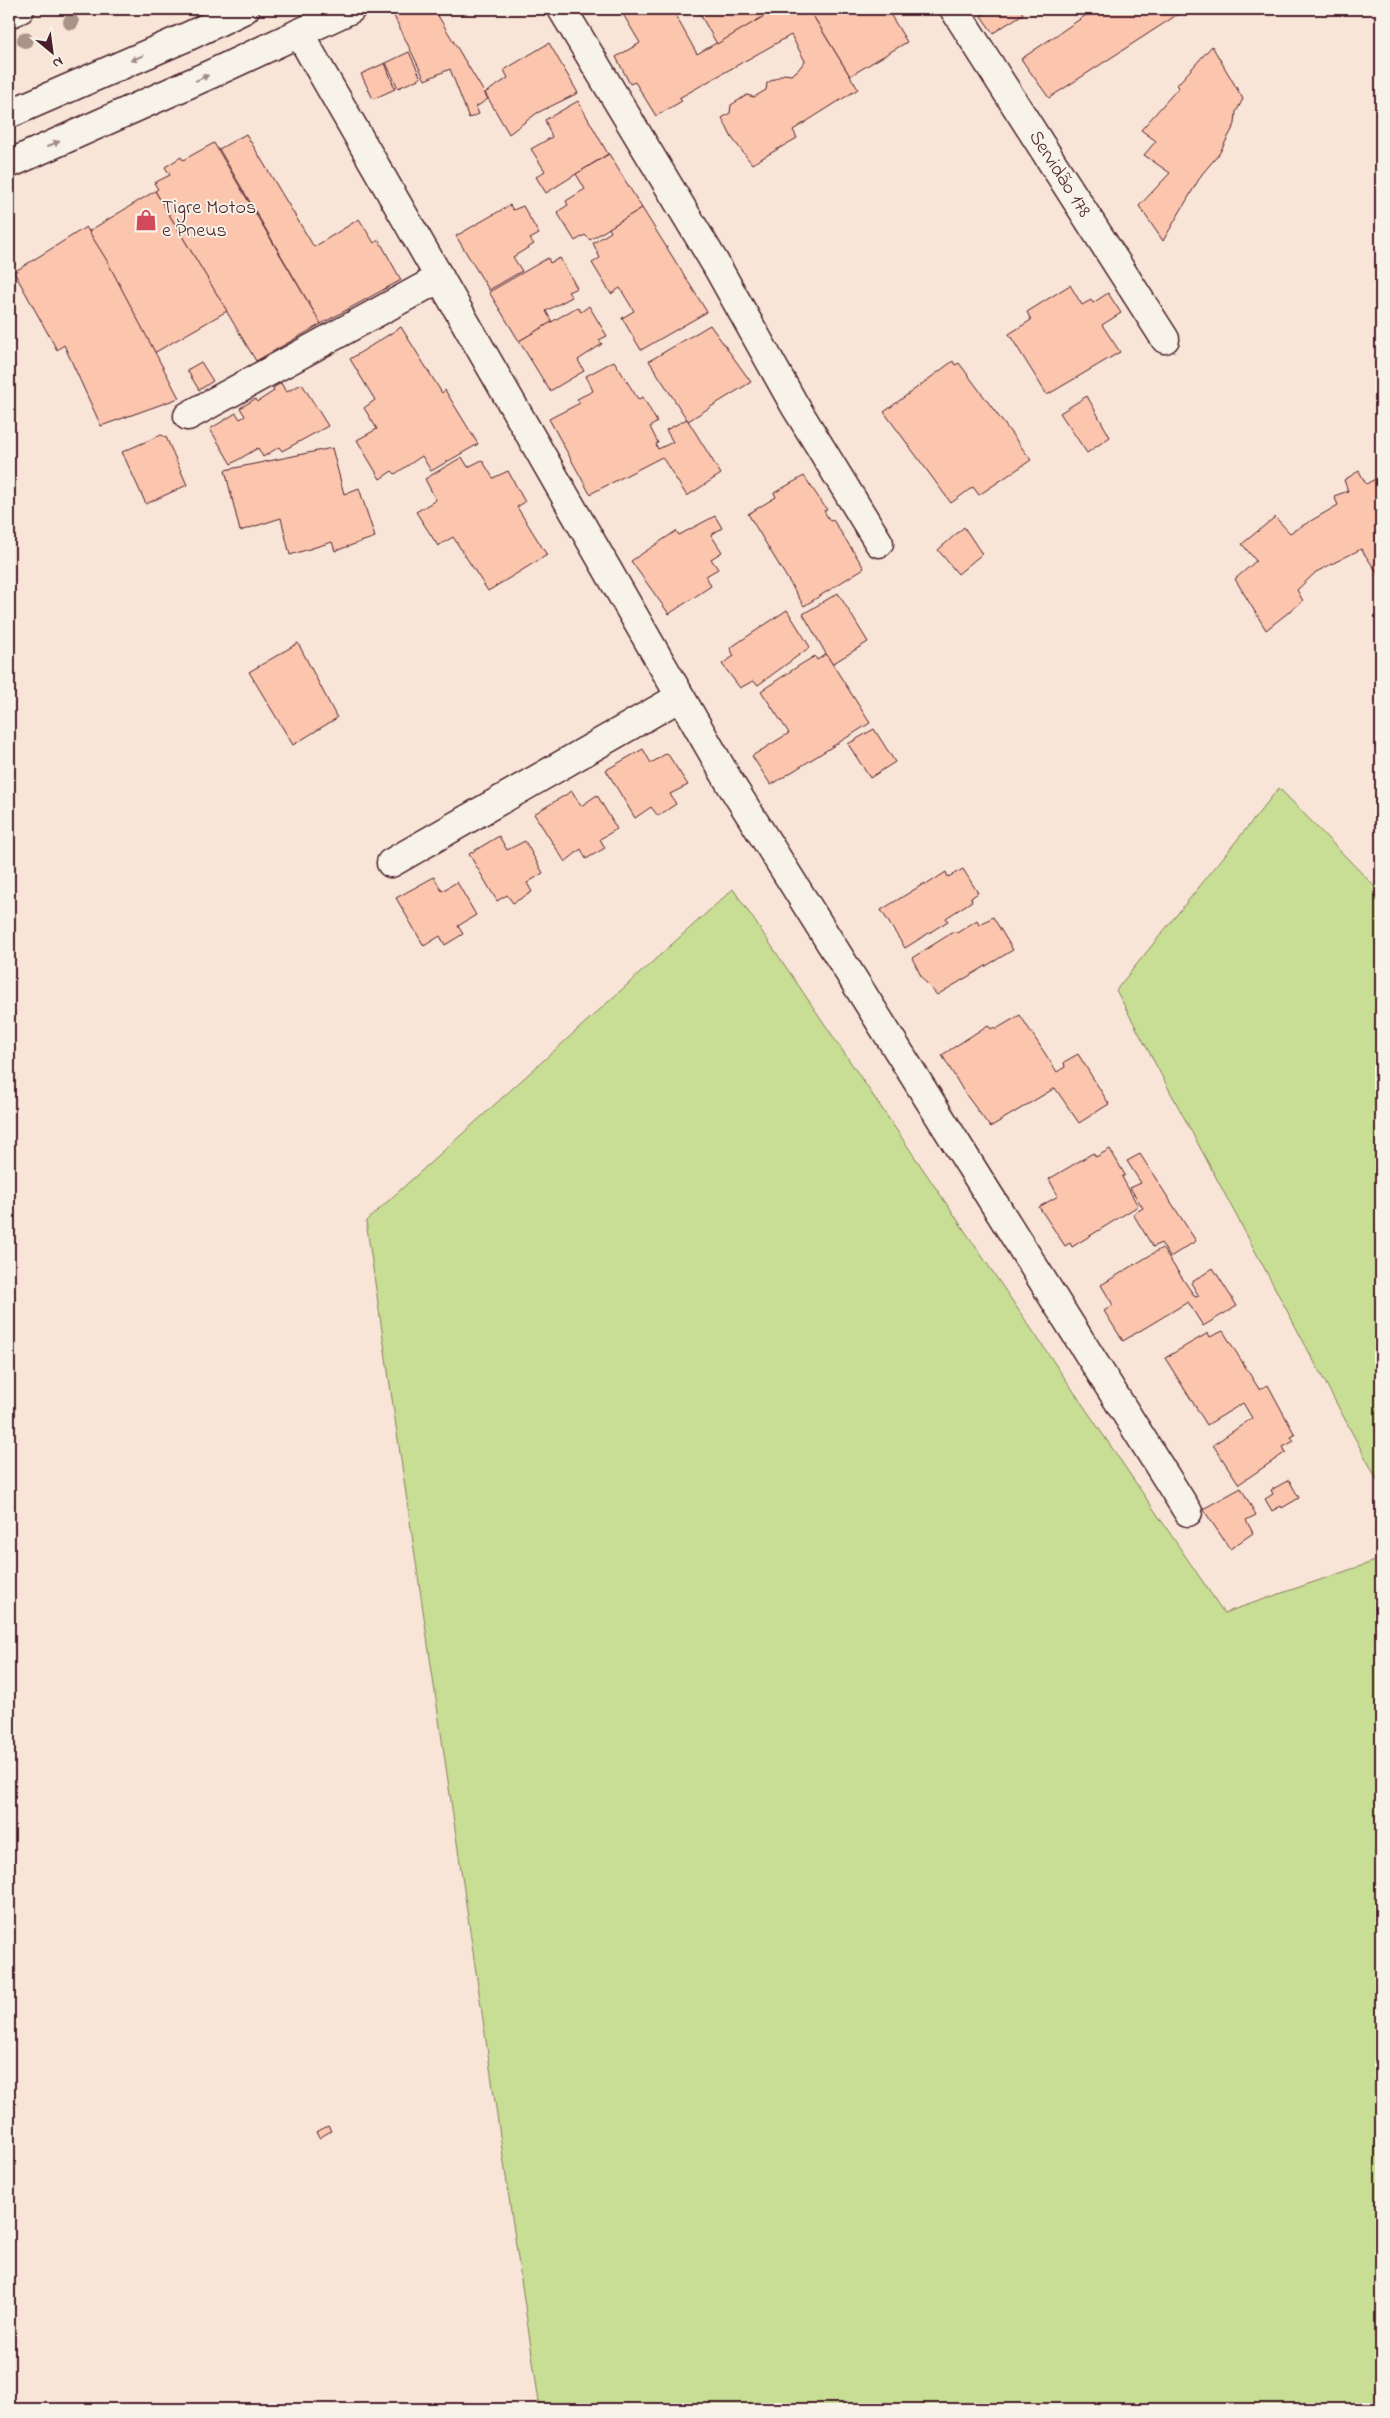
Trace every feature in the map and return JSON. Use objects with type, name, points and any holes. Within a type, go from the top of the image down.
[{"type":"main road","points":[[9,14],[20,9]]},
{"type":"main road","points":[[9,114],[191,35],[245,9]]},
{"type":"main road","points":[[9,164],[351,9]]},
{"type":"main road","points":[[562,9],[714,263],[795,406],[829,458],[879,543]]},
{"type":"main road","name":"Servidão 178","points":[[954,9],[1166,339]]},
{"type":"main road","points":[[299,33],[730,783],[1188,1512]]},
{"type":"main road","points":[[188,416],[440,278]]},
{"type":"main road","points":[[391,862],[680,697]]},
{"type":"green space","points":[[1279,788],[1381,893],[1381,1487],[1116,990]]},
{"type":"green space","points":[[733,889],[1224,1613],[1381,1559],[1381,2409],[540,2409],[366,1221]]},
{"type":"building","points":[[411,9],[434,9],[488,99],[476,107],[479,114],[469,118],[450,69],[425,80],[394,16]]},
{"type":"building","points":[[620,9],[672,9],[697,54],[776,9],[809,9],[858,89],[793,130],[797,138],[752,164],[732,138],[722,118],[730,113],[731,105],[747,95],[754,97],[766,90],[767,83],[784,74],[791,75],[798,70],[805,61],[791,35],[679,98],[682,101],[656,116],[635,82],[630,84],[616,57],[640,43]]},
{"type":"building","points":[[697,9],[776,9],[717,44]]},
{"type":"building","points":[[809,9],[887,9],[907,42],[850,76]]},
{"type":"building","points":[[992,9],[1020,9],[1023,14],[993,33],[981,16]]},
{"type":"building","points":[[1095,9],[1186,9],[1049,98],[1021,59]]},
{"type":"building","points":[[549,43],[578,93],[537,113],[509,134],[485,93],[508,78],[504,70]]},
{"type":"building","points":[[1212,46],[1243,99],[1236,112],[1235,124],[1219,154],[1202,174],[1163,241],[1139,206],[1170,173],[1144,155],[1156,141],[1141,130],[1179,87],[1177,85]]},
{"type":"building","points":[[409,52],[421,78],[398,88],[386,63]]},
{"type":"building","points":[[385,63],[395,89],[373,99],[361,74]]},
{"type":"building","points":[[578,101],[608,154],[546,193],[536,177],[545,171],[531,149],[552,137],[545,120]]},
{"type":"building","points":[[246,134],[314,247],[359,219],[374,243],[379,240],[401,280],[321,324],[219,149]]},
{"type":"building","points":[[214,143],[321,324],[256,361],[155,191],[158,189],[154,183],[170,175],[165,167],[181,157],[183,160]]},
{"type":"building","points":[[609,154],[642,208],[590,240],[585,235],[575,241],[557,212],[568,205],[566,201],[585,189],[576,174]]},
{"type":"building","points":[[155,191],[227,311],[154,353],[89,231]]},
{"type":"building","points":[[510,205],[513,210],[523,206],[539,234],[530,239],[534,244],[513,257],[522,271],[489,290],[456,236]]},
{"type":"building","points":[[642,208],[707,312],[641,350],[622,318],[634,311],[620,288],[611,294],[592,263],[600,258],[593,243],[611,232],[609,228]]},
{"type":"building","points":[[86,227],[106,259],[179,398],[101,426],[64,345],[57,350],[14,272]]},
{"type":"building","points":[[548,258],[550,263],[560,258],[577,288],[568,292],[572,297],[546,311],[552,322],[519,341],[489,292]]},
{"type":"building","points":[[1070,285],[1082,305],[1091,300],[1093,303],[1108,293],[1121,313],[1102,325],[1120,352],[1047,395],[1009,334],[1031,320],[1027,312]]},
{"type":"building","points":[[589,306],[607,336],[599,340],[602,344],[578,360],[584,371],[550,391],[519,341],[577,307],[581,312]]},
{"type":"building","points":[[710,325],[751,382],[688,421],[649,361]]},
{"type":"building","points":[[401,327],[442,393],[445,390],[478,444],[431,471],[422,456],[395,474],[392,471],[380,479],[357,440],[377,429],[364,408],[375,400],[350,359]]},
{"type":"building","points":[[614,361],[638,399],[643,397],[657,422],[650,427],[658,443],[656,444],[658,449],[673,442],[666,430],[687,419],[721,474],[687,496],[662,457],[590,494],[549,419],[580,403],[577,399],[593,391],[586,376]]},
{"type":"building","points":[[953,361],[955,365],[959,363],[1031,460],[979,495],[973,487],[951,503],[884,412]]},
{"type":"building","points":[[201,362],[213,381],[199,390],[187,370]]},
{"type":"building","points":[[281,383],[286,392],[302,384],[328,426],[282,451],[279,447],[263,457],[258,448],[231,464],[210,429],[236,413],[240,419],[245,416],[240,408],[255,399],[257,402],[274,391],[273,388]]},
{"type":"building","points":[[1087,396],[1110,437],[1087,453],[1060,413]]},
{"type":"building","points":[[161,435],[166,437],[187,485],[146,504],[122,452]]},
{"type":"building","points":[[332,448],[344,494],[359,488],[375,537],[335,551],[332,542],[290,555],[281,518],[240,531],[225,470]]},
{"type":"building","points":[[462,457],[468,467],[482,460],[493,478],[508,471],[525,502],[517,507],[547,555],[488,591],[453,537],[438,546],[416,512],[436,500],[425,479]]},
{"type":"building","points":[[1359,471],[1366,484],[1381,476],[1381,578],[1361,549],[1316,572],[1297,590],[1303,601],[1266,630],[1235,579],[1256,561],[1242,544],[1275,517],[1290,533],[1338,505],[1334,496],[1348,491],[1344,480]]},
{"type":"building","points":[[804,476],[827,510],[824,511],[830,521],[833,520],[864,568],[804,606],[748,514],[776,497],[774,493]]},
{"type":"building","points":[[715,516],[722,528],[711,535],[722,552],[711,559],[718,569],[706,576],[711,586],[669,614],[631,561],[676,531],[679,535]]},
{"type":"building","points":[[964,527],[982,554],[958,574],[938,550]]},
{"type":"building","points":[[838,593],[868,642],[832,664],[803,614]]},
{"type":"building","points":[[787,610],[810,647],[758,685],[753,681],[740,688],[722,664],[734,656],[730,648]]},
{"type":"building","points":[[298,643],[337,718],[293,745],[249,672]]},
{"type":"building","points":[[826,654],[870,723],[771,785],[752,756],[789,733],[761,691],[815,656],[817,660]]},
{"type":"building","points":[[874,729],[895,762],[870,778],[848,744]]},
{"type":"building","points":[[643,749],[651,763],[667,753],[688,785],[670,794],[676,804],[658,816],[651,807],[635,818],[606,770]]},
{"type":"building","points":[[572,791],[581,806],[597,795],[617,829],[600,839],[605,848],[586,859],[581,849],[565,862],[534,814]]},
{"type":"building","points":[[499,836],[507,850],[525,841],[543,873],[527,883],[532,892],[513,903],[507,895],[497,901],[469,854]]},
{"type":"building","points":[[963,869],[978,893],[971,898],[972,901],[946,918],[948,921],[905,948],[881,910],[946,872],[948,877]]},
{"type":"building","points":[[434,877],[442,891],[457,882],[476,915],[458,926],[463,934],[445,945],[440,936],[424,946],[396,898]]},
{"type":"building","points":[[993,917],[1013,950],[937,995],[922,978],[912,958],[955,931],[957,933],[977,920],[979,925]]},
{"type":"building","points":[[1020,1015],[1057,1072],[1065,1067],[1064,1062],[1078,1054],[1109,1104],[1079,1123],[1055,1088],[990,1127],[964,1092],[942,1055],[988,1025],[991,1029],[994,1027],[996,1029]]},
{"type":"building","points":[[1110,1149],[1125,1175],[1122,1177],[1138,1206],[1072,1247],[1070,1243],[1065,1246],[1039,1207],[1058,1196],[1049,1179],[1093,1153],[1096,1157]]},
{"type":"building","points":[[1140,1154],[1196,1241],[1170,1257],[1161,1243],[1153,1247],[1133,1214],[1143,1208],[1130,1188],[1141,1183],[1127,1161]]},
{"type":"building","points":[[1162,1248],[1195,1297],[1199,1296],[1191,1283],[1213,1268],[1237,1306],[1203,1326],[1188,1302],[1123,1341],[1104,1311],[1113,1305],[1101,1285]]},
{"type":"building","points":[[1223,1331],[1259,1389],[1268,1385],[1295,1435],[1291,1437],[1294,1441],[1283,1447],[1286,1452],[1239,1484],[1213,1445],[1252,1418],[1243,1403],[1207,1425],[1165,1358],[1208,1333],[1210,1337]]},
{"type":"building","points":[[1289,1480],[1299,1498],[1282,1508],[1281,1506],[1272,1511],[1265,1499],[1273,1494],[1271,1490]]},
{"type":"building","points":[[1241,1488],[1256,1515],[1246,1520],[1253,1533],[1230,1549],[1203,1509]]},
{"type":"building","points":[[328,2126],[331,2131],[319,2138],[316,2132]]},
{"type":"place","name":"Tigre Motos e Pneus","points":[[146,220]]}]
